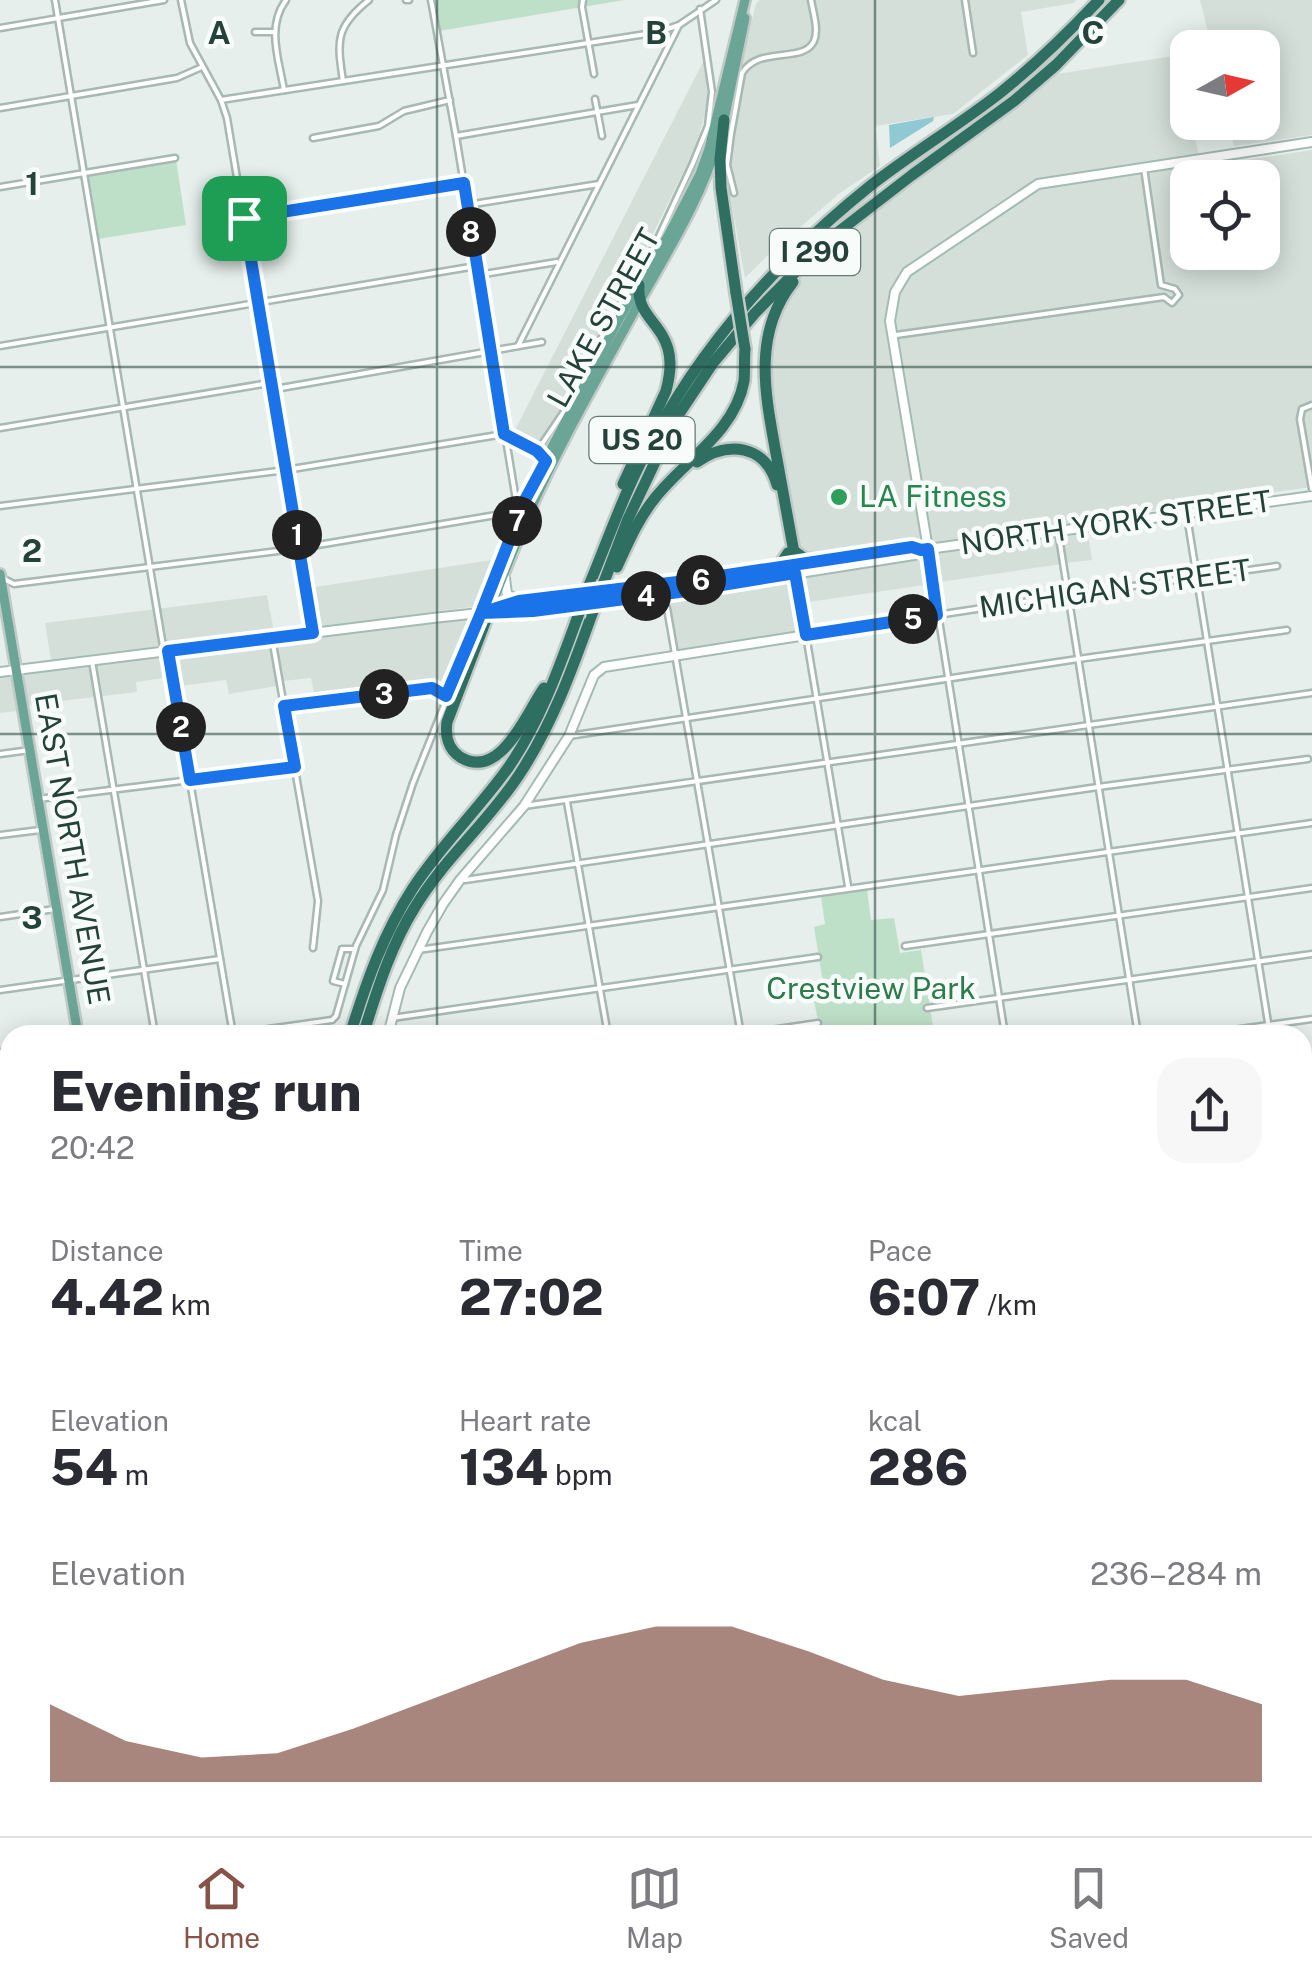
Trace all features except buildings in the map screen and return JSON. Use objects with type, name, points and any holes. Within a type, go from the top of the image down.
[{"type":"highway","name":"I 290","points":[[353,1025],[375,959],[396,914],[429,864],[508,767],[540,710],[652,439],[729,324],[772,273],[872,185],[1000,92],[1046,54],[1100,0]]},
{"type":"highway","name":"I 290","points":[[366,1025],[396,940],[430,885],[526,765],[564,691],[628,519],[675,420],[713,363],[755,313],[824,243],[1014,101],[1075,47],[1118,0]]},
{"type":"highway","name":"US 20","points":[[604,582],[615,571],[640,519],[656,496],[720,430],[744,382],[744,349],[721,188],[724,120]]},
{"type":"highway","points":[[793,561],[766,395],[764,356],[773,314],[824,243]]},
{"type":"highway","name":"US 20","points":[[590,583],[634,457],[670,376],[667,347],[639,302],[639,285]]},
{"type":"highway","points":[[673,479],[716,451],[738,448],[760,458],[774,475],[793,561]]},
{"type":"highway","points":[[778,568],[804,559],[827,561]]},
{"type":"highway","points":[[489,616],[447,722],[448,743],[460,757],[482,762],[500,753],[542,690],[555,678]]},
{"type":"main road","name":"LAKE STREET","points":[[489,616],[543,484],[699,194],[724,120],[746,0]]},
{"type":"main road","name":"LAKE STREET","points":[[489,616],[526,498],[690,196],[710,148],[746,0]]},
{"type":"main road","points":[[924,549],[891,336],[890,309],[907,272],[1026,190],[1048,182],[1312,145]]},
{"type":"main road","points":[[624,330],[635,321],[650,321]]},
{"type":"main road","name":"NORTH YORK STREET","points":[[827,561],[1187,514],[1312,493]]},
{"type":"main road","name":"NORTH YORK STREET","points":[[0,672],[679,592],[793,561],[914,555],[924,549]]},
{"type":"main road","points":[[793,561],[806,635]]},
{"type":"main road","name":"NORTH YORK STREET","points":[[489,616],[504,604],[519,601],[778,568]]},
{"type":"main road","points":[[505,570],[507,594],[519,601]]},
{"type":"main road","name":"EAST NORTH AVENUE","points":[[1,583],[76,1025]]},
{"type":"main road","name":"MICHIGAN STREET","points":[[569,736],[594,675],[604,667],[806,635]]},
{"type":"main road","points":[[390,1025],[400,988],[443,904],[524,806],[569,736]]},
{"type":"street","points":[[55,0],[231,1025]]},
{"type":"street","points":[[0,28],[164,0]]},
{"type":"street","points":[[181,0],[188,38],[221,100],[229,130],[313,633]]},
{"type":"street","points":[[284,90],[274,32],[277,15],[286,0]]},
{"type":"street","points":[[343,81],[340,38],[348,20],[369,0]]},
{"type":"street","points":[[1,583],[299,548],[508,513],[512,509],[516,500],[431,0]]},
{"type":"street","points":[[583,0],[594,74]]},
{"type":"street","points":[[221,100],[658,32],[679,25],[716,0]]},
{"type":"street","points":[[734,193],[727,165],[742,73],[757,58],[810,47],[816,40],[811,0]]},
{"type":"street","points":[[964,0],[972,53]]},
{"type":"street","points":[[537,451],[565,410],[654,247],[708,126],[712,102],[700,9]]},
{"type":"street","points":[[518,346],[679,25]]},
{"type":"street","points":[[255,32],[274,32]]},
{"type":"street","points":[[0,108],[181,77],[202,66]]},
{"type":"street","points":[[596,98],[602,136]]},
{"type":"street","points":[[314,138],[379,126],[404,111],[450,100]]},
{"type":"street","points":[[456,136],[640,105]]},
{"type":"street","points":[[0,188],[175,158]]},
{"type":"street","points":[[891,336],[1164,297],[1172,303],[1179,295],[1175,289],[1161,285],[1144,167]]},
{"type":"street","points":[[244,218],[464,183]]},
{"type":"street","points":[[467,205],[599,184]]},
{"type":"street","points":[[478,275],[560,262]]},
{"type":"street","points":[[0,346],[476,266]]},
{"type":"street","points":[[0,428],[263,384],[281,388],[542,342]]},
{"type":"street","points":[[1312,405],[1302,409],[1300,419],[1312,493]]},
{"type":"street","points":[[0,506],[286,470],[504,434],[537,451],[546,461]]},
{"type":"street","points":[[1187,514],[1268,1025],[1312,1019]]},
{"type":"street","points":[[1058,531],[1136,1025]]},
{"type":"street","points":[[924,549],[1004,1025]]},
{"type":"street","name":"MICHIGAN STREET","points":[[806,635],[1277,566]]},
{"type":"street","points":[[1,583],[14,584]]},
{"type":"street","points":[[667,608],[738,1025]]},
{"type":"street","points":[[294,1025],[332,1020],[336,1016],[356,949],[383,890],[396,835],[446,696],[489,616]]},
{"type":"street","points":[[569,736],[1288,630]]},
{"type":"street","points":[[806,635],[848,888]]},
{"type":"street","points":[[272,638],[318,901],[313,948]]},
{"type":"street","points":[[92,661],[153,1025]]},
{"type":"street","points":[[284,706],[432,688],[446,696]]},
{"type":"street","points":[[524,806],[1312,693]]},
{"type":"street","points":[[0,754],[30,750]]},
{"type":"street","points":[[460,880],[1308,758]]},
{"type":"street","points":[[38,799],[295,767]]},
{"type":"street","points":[[567,802],[606,1025]]},
{"type":"street","points":[[418,950],[1312,823]]},
{"type":"street","points":[[0,835],[44,830]]},
{"type":"street","points":[[905,946],[1312,888]]},
{"type":"street","points":[[0,916],[57,909]]},
{"type":"street","points":[[345,984],[333,982],[342,949],[356,949]]},
{"type":"street","points":[[928,1008],[1312,954]]},
{"type":"street","points":[[392,1018],[818,957]]},
{"type":"street","points":[[0,990],[220,959]]},
{"type":"street","points":[[805,1025],[818,1023]]},
{"type":"shaded area","points":[[760,0],[1076,0],[1021,12],[1028,55],[953,114],[875,126],[880,166],[840,193],[745,278],[726,173],[727,140],[731,99]]},
{"type":"shaded area","points":[[1200,0],[1312,0],[1312,135],[1280,140],[1280,30],[1208,30]]},
{"type":"shaded area","points":[[1170,57],[1170,140],[1195,140],[1200,160],[1170,160],[1170,270],[1280,270],[1280,160],[1247,160],[1312,150],[1312,487],[799,567],[769,398],[768,342],[789,291],[829,249],[1056,74]]},
{"type":"shaded area","points":[[704,60],[708,103],[696,146],[632,277],[553,426],[536,448],[512,436]]},
{"type":"shaded area","points":[[1233,140],[1277,140],[1234,146]]},
{"type":"shaded area","points":[[1087,528],[1092,560],[1065,563],[1060,532]]},
{"type":"shaded area","points":[[1057,532],[1062,564],[933,583],[929,550]]},
{"type":"shaded area","points":[[926,550],[931,584],[802,603],[796,571]]},
{"type":"shaded area","points":[[498,559],[479,606],[315,627],[309,588]]},
{"type":"shaded area","points":[[793,573],[804,633],[677,654],[666,594]]},
{"type":"shaded area","points":[[267,595],[274,632],[51,660],[45,623]]},
{"type":"shaded area","points":[[470,618],[475,623],[450,683],[315,698],[311,678],[229,694],[226,680],[172,687],[170,677],[136,682],[137,692],[27,705],[22,678],[27,673]]},
{"type":"shaded area","points":[[12,675],[18,711],[0,713],[0,677]]},
{"type":"green space","points":[[434,0],[624,0],[439,31]]},
{"type":"green space","points":[[176,160],[186,225],[98,239],[88,176]]},
{"type":"green space","name":"Crestview Park","points":[[867,890],[871,920],[894,918],[900,953],[921,950],[933,1025],[819,1025],[812,991],[824,989],[814,927],[825,924],[821,897]]},
{"type":"water","points":[[934,117],[933,121],[890,148],[889,125]]},
{"type":"place","name":"LA Fitness","points":[[839,497]]},
{"type":"route","points":[[244,218],[313,633],[168,651],[190,780],[295,767],[284,706],[432,688],[446,696],[481,613],[533,611],[795,573],[806,635],[937,615],[928,549],[912,547],[694,580],[519,601],[481,613],[526,498],[546,461],[537,451],[504,434],[464,183],[244,218]]}]
